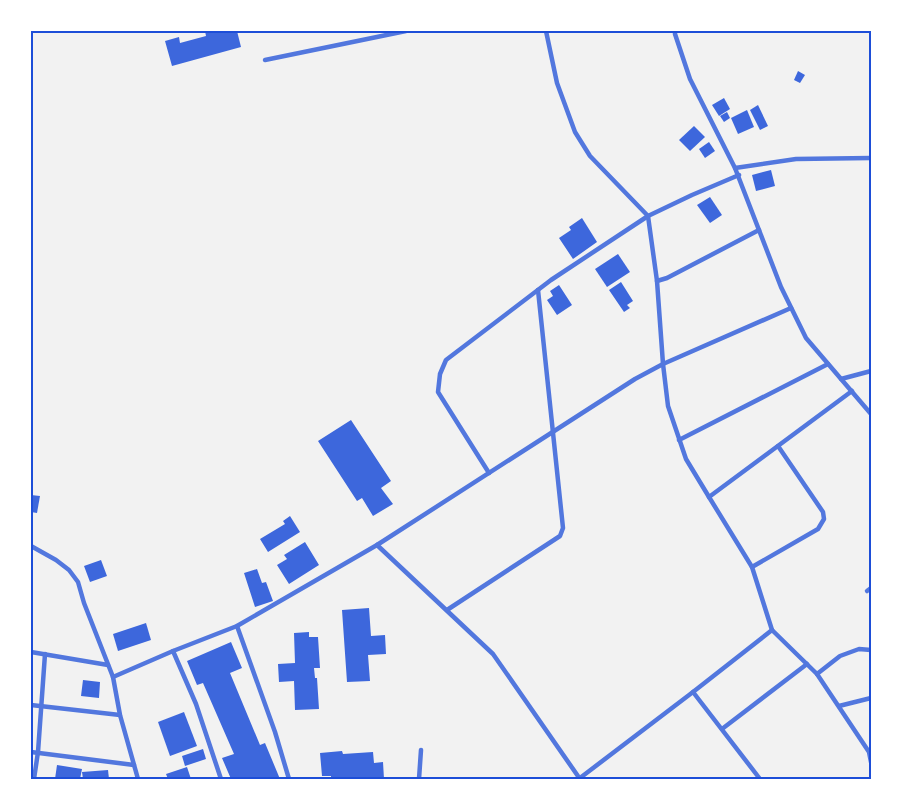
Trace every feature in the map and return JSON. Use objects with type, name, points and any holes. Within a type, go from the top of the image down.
[{"type":"street","points":[[265,60],[406,31]]},
{"type":"street","points":[[546,31],[557,83],[574,132],[590,156],[648,216],[657,281],[668,406],[686,459],[752,567],[772,630],[817,674],[870,751],[871,762]]},
{"type":"street","points":[[675,31],[690,79],[736,168],[781,287],[806,338],[871,414]]},
{"type":"street","points":[[736,168],[796,158],[871,158]]},
{"type":"street","points":[[489,473],[438,392],[440,374],[446,360],[538,290],[648,216],[739,175]]},
{"type":"street","points":[[657,281],[667,278],[759,230]]},
{"type":"street","points":[[447,610],[560,536],[563,528],[538,290]]},
{"type":"street","points":[[113,677],[173,650],[237,626],[377,545],[635,379],[663,364],[791,308]]},
{"type":"street","points":[[679,440],[828,364]]},
{"type":"street","points":[[841,379],[871,371]]},
{"type":"street","points":[[709,497],[852,391]]},
{"type":"street","points":[[752,567],[818,529],[824,519],[822,512],[778,446]]},
{"type":"street","points":[[377,545],[493,654],[580,778],[772,630]]},
{"type":"street","points":[[31,546],[56,560],[69,570],[78,582],[84,603],[113,677],[120,715],[138,779]]},
{"type":"street","points":[[237,626],[275,732],[289,779]]},
{"type":"street","points":[[173,650],[196,704],[221,779]]},
{"type":"street","points":[[817,674],[840,656],[859,650],[871,650]]},
{"type":"street","points":[[31,652],[108,665]]},
{"type":"street","points":[[34,779],[38,752],[45,654]]},
{"type":"street","points":[[722,728],[807,664]]},
{"type":"street","points":[[694,692],[760,779]]},
{"type":"street","points":[[839,706],[871,698]]},
{"type":"street","points":[[31,705],[120,715]]},
{"type":"street","points":[[419,779],[421,750]]},
{"type":"street","points":[[31,752],[134,765]]},
{"type":"building","points":[[205,31],[237,31],[241,47],[172,66],[165,41],[179,37],[180,43],[206,36]]},
{"type":"building","points":[[798,71],[805,75],[800,83],[794,80]]},
{"type":"building","points":[[724,98],[730,109],[719,116],[712,105]]},
{"type":"building","points":[[758,105],[768,126],[760,130],[750,110]]},
{"type":"building","points":[[747,110],[754,127],[738,134],[731,118]]},
{"type":"building","points":[[727,112],[730,118],[724,122],[720,116]]},
{"type":"building","points":[[694,126],[705,137],[690,151],[679,140]]},
{"type":"building","points":[[709,142],[715,151],[705,158],[699,149]]},
{"type":"building","points":[[771,170],[775,186],[756,191],[752,175]]},
{"type":"building","points":[[710,197],[722,215],[710,223],[697,205]]},
{"type":"building","points":[[582,218],[597,242],[573,259],[559,238],[571,230],[569,227]]},
{"type":"building","points":[[618,254],[630,272],[607,287],[595,269]]},
{"type":"building","points":[[621,282],[633,301],[627,305],[630,308],[624,312],[609,290]]},
{"type":"building","points":[[559,285],[572,305],[557,315],[547,300],[553,296],[550,291]]},
{"type":"building","points":[[351,420],[391,481],[381,488],[393,504],[373,516],[362,498],[357,501],[318,441]]},
{"type":"building","points":[[31,495],[40,496],[37,513],[31,512]]},
{"type":"building","points":[[290,516],[300,532],[268,552],[260,539],[285,524],[283,521]]},
{"type":"building","points":[[305,542],[319,565],[289,584],[277,565],[287,559],[284,555]]},
{"type":"building","points":[[101,560],[107,576],[90,582],[84,566]]},
{"type":"building","points":[[257,569],[262,583],[266,582],[273,601],[255,607],[244,573]]},
{"type":"building","points":[[369,608],[371,636],[385,635],[386,654],[368,655],[370,681],[347,682],[342,610]]},
{"type":"building","points":[[146,623],[151,640],[118,651],[113,634]]},
{"type":"building","points":[[309,632],[309,637],[318,637],[320,668],[314,668],[315,678],[317,678],[319,709],[295,710],[294,681],[279,682],[278,664],[295,663],[294,633]]},
{"type":"building","points":[[231,642],[242,668],[230,673],[260,745],[265,743],[280,779],[231,779],[222,758],[234,754],[203,683],[197,685],[187,661]]},
{"type":"building","points":[[83,680],[100,682],[99,698],[81,696]]},
{"type":"building","points":[[184,712],[197,746],[170,756],[158,722]]},
{"type":"building","points":[[203,749],[206,759],[185,766],[182,756]]},
{"type":"building","points":[[342,751],[343,754],[373,752],[374,763],[383,762],[384,779],[331,779],[331,776],[322,776],[320,753]]},
{"type":"building","points":[[57,765],[82,769],[80,779],[55,779]]},
{"type":"building","points":[[187,767],[191,779],[168,779],[166,774]]},
{"type":"building","points":[[108,770],[109,779],[83,779],[82,772]]}]
